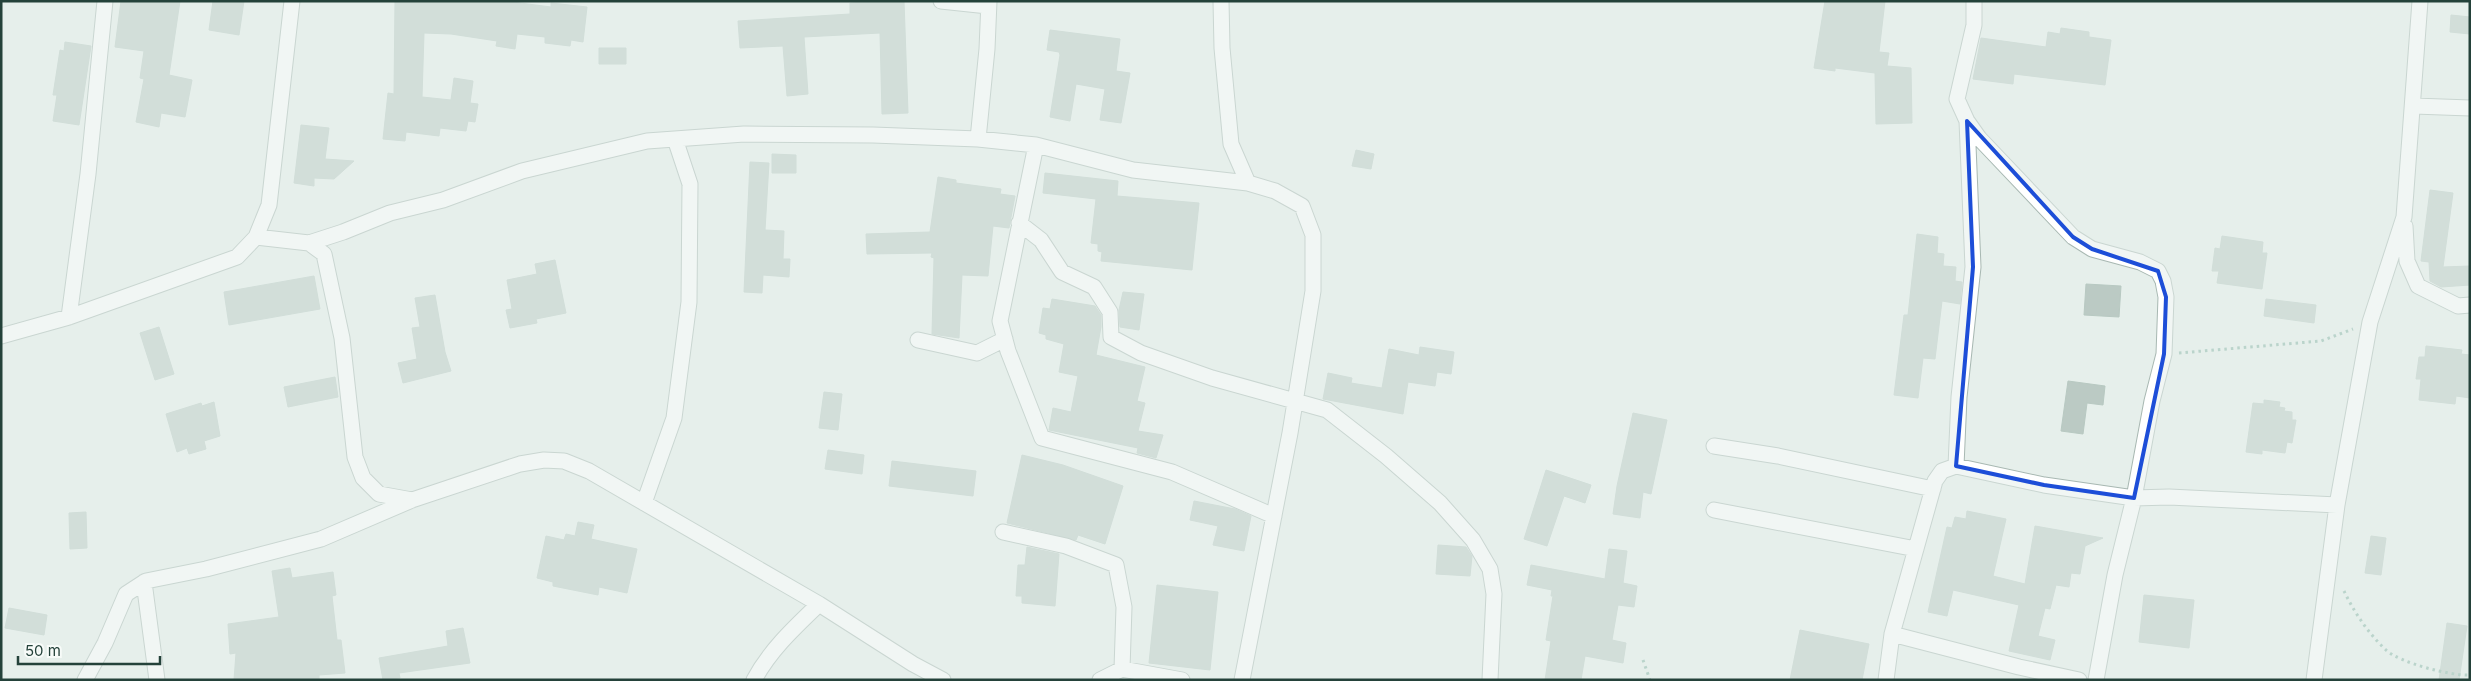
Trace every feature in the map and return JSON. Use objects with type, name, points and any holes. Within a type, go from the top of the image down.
[{"type":"street","points":[[69,317],[88,174],[105,1]]},
{"type":"street","points":[[1,336],[69,317],[237,257],[256,237],[269,205],[292,1]]},
{"type":"street","points":[[941,1],[989,4],[987,49],[978,139]]},
{"type":"street","points":[[1221,1],[1222,48],[1231,144],[1248,183]]},
{"type":"street","points":[[1974,1],[1974,25],[1957,99],[1967,121],[1979,138],[2073,237],[2092,249],[2140,262],[2158,270],[2163,281],[2166,297],[2164,354],[2152,401],[2134,498],[2115,575],[2096,680]]},
{"type":"street","points":[[2420,1],[2414,106],[2404,217],[2407,261],[2418,286],[2458,306],[2470,305]]},
{"type":"street","points":[[2414,106],[2470,108]]},
{"type":"street","points":[[1956,466],[1959,397],[1973,267],[1967,121]]},
{"type":"street","points":[[256,237],[309,243],[343,232],[390,212],[443,200],[522,171],[646,141],[744,134],[873,135],[978,139],[1036,145],[1133,170],[1248,183],[1275,191],[1302,206],[1313,235],[1313,291],[1274,516],[1242,680]]},
{"type":"street","points":[[644,503],[674,418],[689,302],[690,184],[675,139]]},
{"type":"street","points":[[1036,145],[1000,321],[1042,438],[1172,472],[1274,516]]},
{"type":"street","points":[[2314,680],[2337,505],[2370,322],[2404,217]]},
{"type":"street","points":[[1019,223],[1041,240],[1062,272],[1094,287],[1110,312],[1111,337],[1141,353],[1212,378],[1327,410],[1386,456],[1440,502],[1473,540],[1490,568],[1494,583],[1490,680]]},
{"type":"street","points":[[309,243],[324,254],[342,338],[355,457],[363,478],[379,494],[412,500]]},
{"type":"street","points":[[918,340],[977,353],[1005,339]]},
{"type":"street","points":[[1714,446],[1778,456],[1933,489]]},
{"type":"street","points":[[86,680],[105,643],[126,594],[144,582],[206,569],[321,539],[412,500],[520,464],[544,460],[564,461],[589,471],[819,604],[913,664],[943,680]]},
{"type":"street","points":[[1886,680],[1892,634],[1933,489],[1942,470],[1956,466],[2044,485],[2134,498],[2169,497],[2337,505]]},
{"type":"street","points":[[1714,510],[1916,549]]},
{"type":"street","points":[[1003,532],[1066,546],[1116,565],[1124,607],[1122,669]]},
{"type":"street","points":[[144,582],[157,680]]},
{"type":"street","points":[[754,680],[762,666],[790,631],[819,604]]},
{"type":"street","points":[[1892,634],[2019,667],[2079,680]]},
{"type":"street","points":[[1100,680],[1122,669],[1182,680]]},
{"type":"path","points":[[2164,354],[2321,341],[2370,322]]},
{"type":"path","points":[[2342,587],[2354,612],[2388,651],[2447,673],[2470,675]]},
{"type":"path","points":[[1643,660],[1650,680]]},
{"type":"highlighted area","points":[[1967,121],[2073,237],[2092,249],[2158,271],[2166,297],[2164,354],[2134,498],[2044,485],[1956,466],[1973,267]]},
{"type":"building","points":[[121,1],[180,1],[169,75],[192,80],[185,117],[161,113],[159,127],[136,122],[144,79],[140,78],[144,51],[115,47]]},
{"type":"building","points":[[213,1],[244,1],[239,35],[209,30]]},
{"type":"building","points":[[395,1],[505,1],[551,7],[551,3],[587,7],[583,42],[571,40],[570,46],[545,43],[545,37],[517,34],[515,49],[496,46],[497,41],[451,34],[424,33],[422,97],[451,100],[454,78],[473,81],[470,103],[478,104],[475,122],[468,121],[466,131],[440,128],[439,136],[406,132],[405,141],[383,139],[388,93],[394,94]]},
{"type":"building","points":[[904,1],[908,113],[882,114],[880,33],[804,37],[808,94],[787,96],[783,46],[740,48],[738,21],[850,14],[850,3]]},
{"type":"building","points":[[1825,1],[1885,1],[1879,52],[1889,53],[1887,66],[1911,68],[1912,123],[1876,124],[1875,73],[1835,68],[1835,71],[1814,68]]},
{"type":"building","points":[[2451,15],[2470,17],[2470,34],[2450,32]]},
{"type":"building","points":[[2061,28],[2089,32],[2089,37],[2111,40],[2105,85],[2014,74],[2013,84],[1973,79],[1981,38],[2046,47],[2048,32],[2060,34]]},
{"type":"building","points":[[1050,30],[1120,39],[1116,71],[1130,73],[1121,123],[1100,120],[1105,89],[1076,84],[1070,121],[1050,117],[1060,55],[1059,52],[1047,50]]},
{"type":"building","points":[[65,42],[91,46],[79,125],[53,121],[57,95],[53,95],[60,50],[64,51]]},
{"type":"building","points":[[599,48],[626,48],[626,64],[599,64]]},
{"type":"building","points":[[301,125],[329,128],[325,159],[354,161],[334,179],[314,178],[314,186],[294,183]]},
{"type":"building","points":[[1356,150],[1374,154],[1371,169],[1352,166]]},
{"type":"building","points":[[772,154],[796,155],[796,173],[772,173]]},
{"type":"building","points":[[750,162],[769,163],[765,230],[784,231],[783,259],[790,259],[789,277],[763,275],[762,293],[744,292]]},
{"type":"building","points":[[1045,173],[1118,181],[1117,196],[1199,203],[1192,270],[1101,261],[1102,252],[1098,251],[1098,244],[1091,243],[1096,199],[1043,193]]},
{"type":"building","points":[[938,177],[956,180],[956,183],[1001,189],[1000,194],[1015,196],[1009,228],[993,226],[988,276],[962,275],[959,338],[932,334],[934,258],[931,257],[932,253],[867,254],[866,234],[930,232]]},
{"type":"building","points":[[2430,190],[2453,193],[2443,267],[2470,266],[2470,285],[2441,287],[2430,281],[2429,262],[2421,261]]},
{"type":"building","points":[[1917,234],[1938,237],[1937,253],[1944,254],[1943,266],[1956,267],[1955,281],[1962,282],[1960,304],[1942,301],[1935,359],[1923,358],[1918,398],[1894,395],[1904,315],[1908,315]]},
{"type":"building","points":[[2222,236],[2263,242],[2262,253],[2267,253],[2262,289],[2217,283],[2219,271],[2212,271],[2215,248],[2220,249]]},
{"type":"building","points":[[555,260],[566,313],[536,319],[537,323],[510,328],[506,310],[512,309],[507,280],[537,274],[535,264]]},
{"type":"building","points":[[314,276],[320,309],[229,325],[224,292]]},
{"type":"building","points":[[2086,284],[2121,286],[2119,317],[2084,315]]},
{"type":"building","points":[[1123,292],[1144,294],[1139,330],[1120,327],[1119,310]]},
{"type":"building","points":[[435,295],[445,352],[451,371],[403,383],[398,363],[417,359],[412,328],[420,327],[415,298]]},
{"type":"building","points":[[1052,299],[1095,306],[1101,315],[1096,355],[1145,367],[1137,401],[1145,403],[1138,431],[1163,435],[1156,458],[1137,453],[1138,448],[1049,430],[1053,408],[1071,412],[1078,376],[1059,372],[1064,344],[1046,339],[1046,335],[1039,333],[1043,308],[1050,309]]},
{"type":"building","points":[[2266,299],[2316,305],[2314,323],[2264,316]]},
{"type":"building","points":[[159,327],[174,374],[155,380],[140,333]]},
{"type":"building","points":[[2426,346],[2462,350],[2461,354],[2470,355],[2470,398],[2456,396],[2455,404],[2419,400],[2421,379],[2416,379],[2419,357],[2425,357]]},
{"type":"building","points":[[1420,347],[1454,352],[1451,374],[1437,372],[1435,386],[1408,382],[1403,414],[1323,399],[1328,373],[1352,378],[1351,383],[1382,388],[1389,349],[1419,355]]},
{"type":"building","points":[[335,377],[338,397],[288,407],[284,387]]},
{"type":"building","points":[[2068,381],[2105,386],[2103,405],[2087,403],[2083,434],[2061,431]]},
{"type":"building","points":[[824,392],[842,394],[838,430],[819,428]]},
{"type":"building","points":[[2264,400],[2280,402],[2279,407],[2285,408],[2284,411],[2292,412],[2292,420],[2296,420],[2292,443],[2287,442],[2285,453],[2262,450],[2262,454],[2246,452],[2253,403],[2264,404]]},
{"type":"building","points":[[214,402],[220,436],[204,441],[206,449],[189,454],[187,448],[177,452],[166,414],[201,403],[202,406]]},
{"type":"building","points":[[1633,413],[1667,420],[1651,494],[1643,492],[1640,518],[1613,514],[1617,486]]},
{"type":"building","points":[[828,450],[864,455],[862,474],[825,469]]},
{"type":"building","points":[[1022,455],[1063,465],[1123,486],[1105,544],[1078,535],[1076,540],[1007,523]]},
{"type":"building","points":[[892,461],[976,471],[973,496],[889,486]]},
{"type":"building","points":[[1546,470],[1591,485],[1585,503],[1564,496],[1547,546],[1524,539]]},
{"type":"building","points":[[1194,501],[1235,509],[1251,516],[1244,551],[1213,545],[1218,526],[1190,520]]},
{"type":"building","points":[[1967,511],[2006,519],[1993,576],[2025,584],[2035,526],[2103,538],[2085,546],[2080,574],[2071,573],[2069,587],[2056,585],[2050,609],[2045,608],[2038,636],[2055,640],[2050,660],[2009,651],[2019,605],[1953,590],[1947,616],[1928,612],[1947,527],[1952,528],[1955,517],[1966,519]]},
{"type":"building","points":[[86,512],[87,548],[70,549],[69,513]]},
{"type":"building","points":[[578,522],[594,525],[591,539],[637,549],[627,593],[599,587],[598,595],[553,586],[553,582],[537,578],[546,536],[564,540],[566,534],[575,536]]},
{"type":"building","points":[[2371,536],[2386,538],[2381,575],[2365,573]]},
{"type":"building","points":[[1438,545],[1466,547],[1472,556],[1470,576],[1436,574]]},
{"type":"building","points":[[1027,547],[1059,554],[1055,606],[1022,603],[1022,596],[1016,596],[1018,565],[1025,565]]},
{"type":"building","points":[[1609,549],[1627,551],[1623,583],[1637,586],[1634,607],[1618,605],[1612,640],[1626,643],[1623,663],[1585,656],[1581,680],[1545,680],[1551,641],[1546,640],[1553,596],[1551,596],[1552,590],[1527,585],[1531,565],[1605,579]]},
{"type":"building","points":[[290,568],[292,578],[333,572],[336,595],[332,596],[337,640],[341,640],[345,673],[319,675],[319,680],[234,680],[236,653],[230,654],[228,624],[279,617],[272,571]]},
{"type":"building","points":[[1157,585],[1218,592],[1210,670],[1149,663]]},
{"type":"building","points":[[2144,595],[2194,600],[2189,648],[2139,642]]},
{"type":"building","points":[[9,608],[47,615],[44,635],[5,628]]},
{"type":"building","points":[[2447,623],[2467,626],[2459,680],[2439,680]]},
{"type":"building","points":[[463,628],[470,663],[399,673],[400,678],[383,680],[379,658],[448,646],[446,631]]},
{"type":"building","points":[[1800,630],[1869,644],[1862,680],[1790,680]]}]
